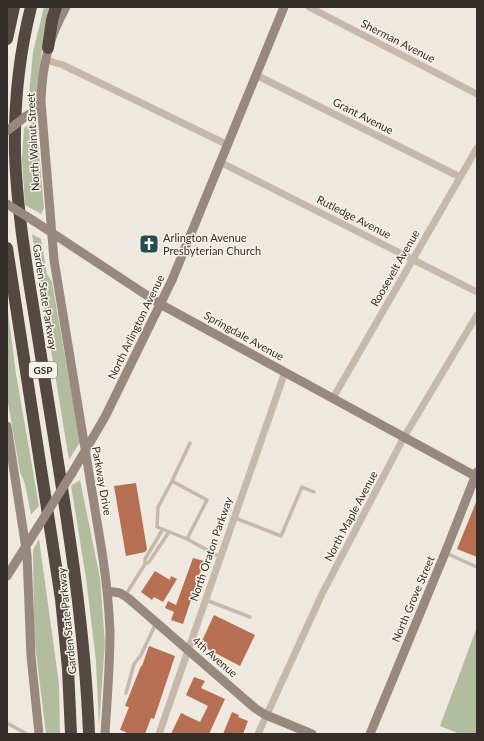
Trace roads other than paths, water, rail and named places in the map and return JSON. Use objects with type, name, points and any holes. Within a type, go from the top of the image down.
[{"type":"highway","points":[[7,39],[14,7]]},
{"type":"highway","name":"Garden State Parkway","points":[[31,7],[22,52],[17,90],[15,128],[17,185],[24,242],[78,594],[89,734]]},
{"type":"highway","points":[[48,48],[52,20],[56,7]]},
{"type":"highway","name":"Garden State Parkway","points":[[7,248],[60,591],[68,675],[71,734]]},
{"type":"street","name":"North Walnut Street","points":[[51,233],[41,101],[48,48],[55,28],[66,7]]},
{"type":"street","name":"North Arlington Avenue","points":[[7,576],[85,452],[105,417],[177,270],[284,7]]},
{"type":"street","name":"Sherman Avenue","points":[[308,7],[477,94]]},
{"type":"street","points":[[46,60],[64,65],[228,145]]},
{"type":"street","name":"Grant Avenue","points":[[256,75],[460,177]]},
{"type":"street","points":[[7,131],[37,109],[41,101]]},
{"type":"street","name":"Roosevelt Avenue","points":[[333,398],[477,148]]},
{"type":"street","name":"Rutledge Avenue","points":[[220,162],[477,292]]},
{"type":"street","name":"Springdale Avenue","points":[[7,204],[160,304],[476,475]]},
{"type":"street","name":"Parkway Drive","points":[[51,233],[55,271],[102,552],[107,591],[110,631],[105,734]]},
{"type":"street","name":"North Maple Avenue","points":[[258,734],[319,600],[404,437],[477,315]]},
{"type":"street","name":"North Oraton Parkway","points":[[159,734],[285,372]]},
{"type":"street","points":[[7,426],[8,443],[26,547],[30,649],[39,734]]},
{"type":"street","name":"North Grove Street","points":[[370,734],[476,475]]},
{"type":"street","name":"4th Avenue","points":[[107,591],[116,592],[125,596],[266,715],[312,734]]},
{"type":"lane","points":[[190,443],[158,507],[157,527],[187,539],[220,557]]},
{"type":"lane","points":[[172,481],[207,500],[187,539]]},
{"type":"lane","points":[[234,517],[281,536],[302,487],[314,492]]},
{"type":"lane","points":[[125,596],[163,529]]},
{"type":"lane","points":[[144,564],[150,562],[169,532]]},
{"type":"lane","points":[[445,553],[477,567]]},
{"type":"lane","points":[[205,599],[250,617]]},
{"type":"lane","points":[[126,693],[134,664],[141,655],[156,622]]},
{"type":"lane","points":[[7,724],[27,734]]},
{"type":"place","name":"Arlington Avenue Presbyterian Church","points":[[149,244]]}]
